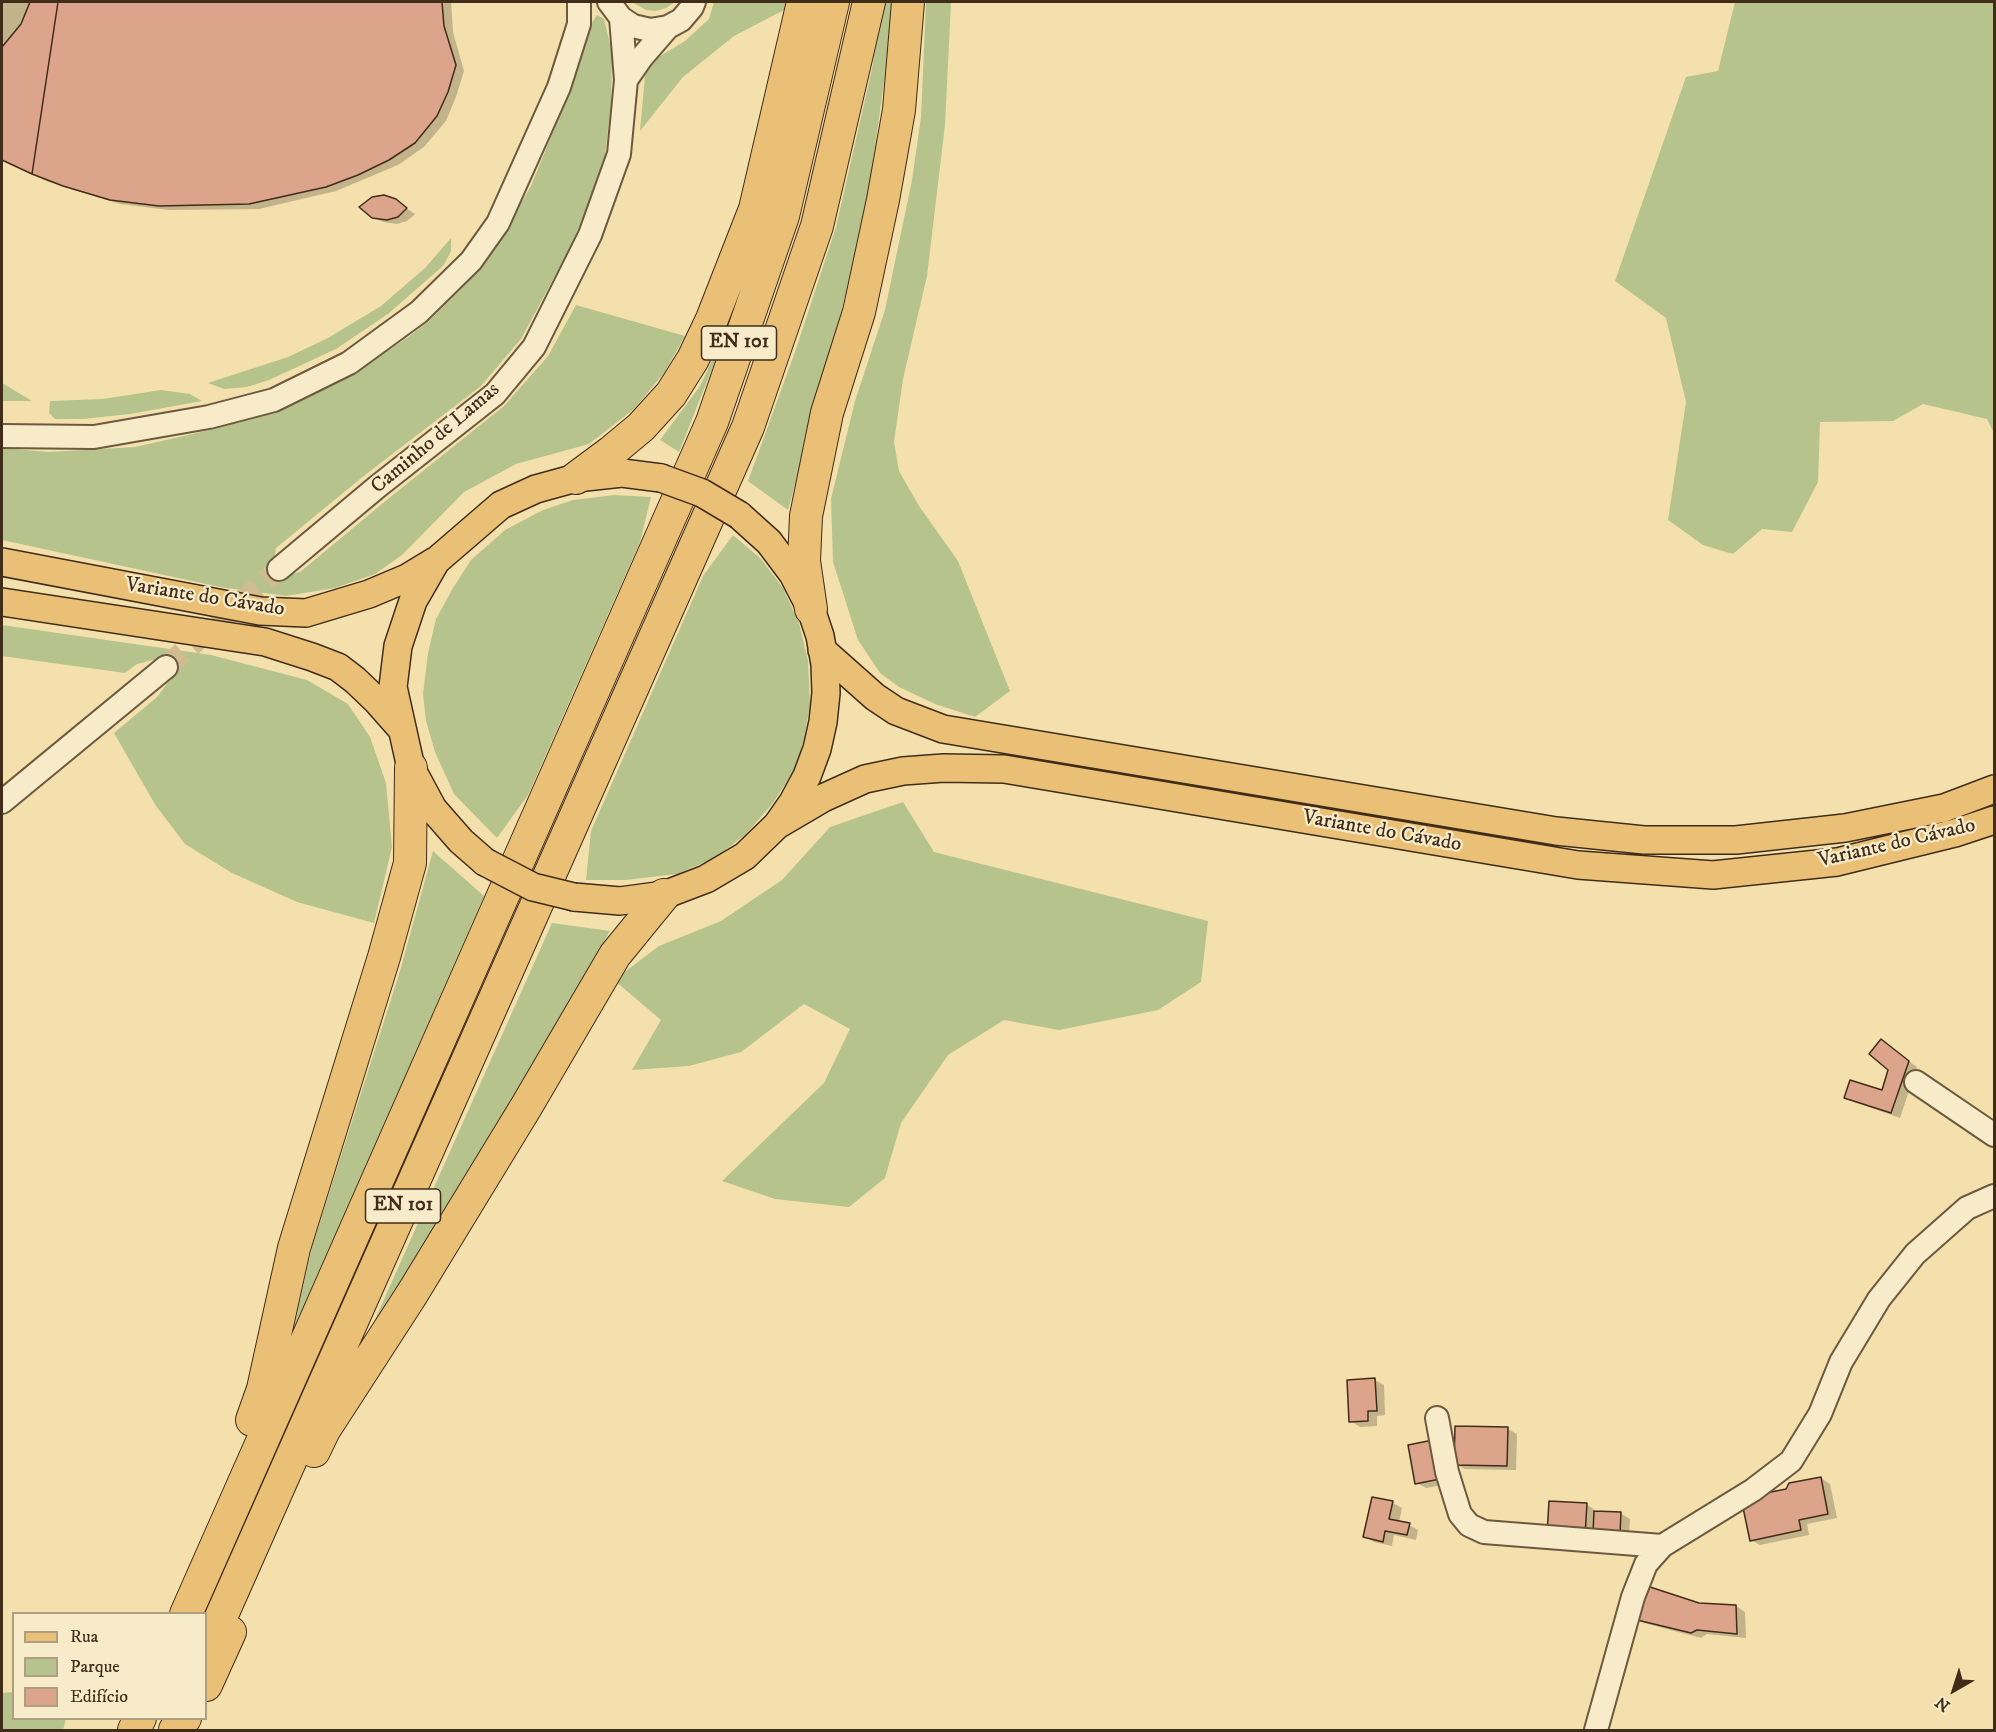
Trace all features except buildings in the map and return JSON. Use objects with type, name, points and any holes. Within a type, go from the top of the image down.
[{"type":"highway","points":[[576,478],[641,426],[672,394],[693,359],[755,209],[803,2]]},
{"type":"highway","name":"EN 101","points":[[187,1612],[712,422],[783,216],[833,2]]},
{"type":"highway","name":"EN 101","points":[[207,1649],[748,427],[817,226],[869,2]]},
{"type":"highway","points":[[812,609],[804,561],[806,516],[827,412],[859,312],[883,200],[899,110],[908,2]]},
{"type":"highway","points":[[172,1612],[230,1479],[263,1389],[294,1248],[384,957],[410,862],[411,768]]},
{"type":"highway","points":[[207,1683],[324,1430],[412,1294],[615,955],[664,895]]},
{"type":"main road","points":[[622,473],[661,478],[702,493],[740,515],[769,542],[793,574],[812,609],[822,650],[826,693],[824,722],[807,777],[793,802],[777,825],[744,856],[706,879],[664,895],[620,901],[574,897],[533,887],[485,862],[461,841],[432,808],[411,768],[401,728],[393,687],[398,646],[412,601],[436,561],[501,505],[536,489],[576,478],[622,473]]},
{"type":"main road","name":"Variante do Cávado","points":[[2,562],[260,611],[306,613],[369,594],[407,578],[436,561]]},
{"type":"main road","name":"Variante do Cávado","points":[[2,602],[265,642],[338,667],[377,701],[401,728]]},
{"type":"main road","name":"Variante do Cávado","points":[[822,650],[875,697],[896,711],[943,729],[1556,831],[1644,840],[1736,840],[1845,828],[1944,808],[1995,789]]},
{"type":"main road","name":"Variante do Cávado","points":[[777,825],[823,798],[865,778],[903,771],[944,768],[1004,769],[1578,865],[1713,875],[1837,862],[1955,833],[1995,820]]},
{"type":"street","points":[[2,436],[94,437],[209,417],[274,400],[349,363],[419,312],[471,261],[498,222],[559,87],[579,24],[579,2]]},
{"type":"street","points":[[579,24],[601,2]]},
{"type":"street","name":"Caminho de Lamas","points":[[626,80],[668,27],[681,20],[694,2]]},
{"type":"street","points":[[615,10],[633,26],[650,30],[668,27]]},
{"type":"street","name":"Caminho de Lamas","points":[[279,569],[377,487],[495,394],[534,347],[591,235],[619,154],[626,80],[615,10]]},
{"type":"street","points":[[2,802],[166,667]]},
{"type":"street","points":[[1916,1082],[1995,1135]]},
{"type":"street","points":[[1596,1731],[1633,1597],[1646,1564],[1662,1546],[1753,1490],[1791,1461],[1820,1414],[1841,1362],[1879,1299],[1915,1254],[1967,1208],[1995,1196]]},
{"type":"street","points":[[1437,1418],[1447,1472],[1460,1514],[1469,1525],[1484,1532],[1662,1546]]},
{"type":"green space","points":[[632,2],[675,2],[656,11],[646,10]]},
{"type":"green space","points":[[714,2],[787,2],[786,9],[734,36],[683,77],[640,131],[645,76],[657,58],[685,41],[709,19]]},
{"type":"green space","points":[[882,2],[893,2],[864,226],[788,510],[748,481],[796,349],[836,227],[872,69]]},
{"type":"green space","points":[[926,2],[951,2],[945,125],[927,276],[903,379],[894,442],[899,471],[919,506],[958,561],[1010,691],[975,717],[935,704],[899,687],[880,673],[858,640],[833,562],[831,499],[855,401],[885,310],[912,180],[921,117]]},
{"type":"green space","points":[[1735,2],[1994,2],[1994,433],[1987,419],[1923,404],[1893,421],[1820,422],[1818,482],[1792,532],[1762,529],[1733,554],[1703,545],[1668,520],[1686,402],[1666,318],[1615,281],[1686,77],[1718,71]]},
{"type":"green space","points":[[597,15],[604,19],[612,53],[611,103],[604,164],[573,242],[521,339],[481,386],[365,475],[276,548],[274,560],[289,575],[300,572],[504,406],[548,356],[576,305],[685,336],[664,373],[634,409],[589,444],[516,464],[464,492],[402,555],[375,574],[335,588],[286,596],[220,587],[2,540],[2,448],[49,452],[135,447],[210,430],[270,409],[357,371],[429,321],[482,268],[531,186],[561,112],[578,51],[585,33]]},
{"type":"green space","points":[[451,238],[451,251],[444,265],[388,314],[336,349],[269,380],[247,387],[224,389],[208,383],[288,357],[328,338],[381,306],[425,268]]},
{"type":"green space","points":[[733,316],[679,452],[660,440],[700,386]]},
{"type":"green space","points":[[2,383],[32,401],[2,401]]},
{"type":"green space","points":[[161,390],[190,394],[202,401],[130,414],[83,419],[55,419],[49,413],[50,401],[103,399]]},
{"type":"green space","points":[[614,495],[651,497],[640,542],[528,795],[497,838],[454,794],[435,752],[426,721],[423,694],[428,653],[436,619],[471,560],[505,530],[543,510],[573,500]]},
{"type":"green space","points":[[733,535],[761,559],[783,588],[799,623],[808,661],[810,705],[796,767],[773,803],[746,834],[715,858],[677,874],[626,880],[586,880],[591,831],[703,576]]},
{"type":"green space","points":[[2,625],[211,655],[307,680],[348,704],[370,737],[386,783],[392,847],[374,923],[297,902],[232,873],[185,844],[156,806],[114,733],[157,697],[170,680],[166,667],[153,660],[137,664],[125,673],[2,656]]},
{"type":"green space","points":[[903,802],[934,852],[1208,921],[1201,982],[1158,1010],[1059,1030],[1004,1020],[948,1055],[901,1123],[885,1178],[849,1207],[775,1199],[722,1181],[824,1083],[850,1029],[804,1004],[741,1052],[689,1066],[632,1070],[661,1020],[614,980],[659,946],[721,921],[782,880],[830,827]]},
{"type":"green space","points":[[433,851],[484,896],[292,1337],[312,1247],[400,971]]},
{"type":"green space","points":[[552,923],[610,931],[500,1126],[356,1362]]},
{"type":"green space","points":[[12,1692],[12,1720],[66,1720],[63,1730],[2,1730],[2,1693]]},
{"type":"tunnel","points":[[166,667],[279,569]]}]
